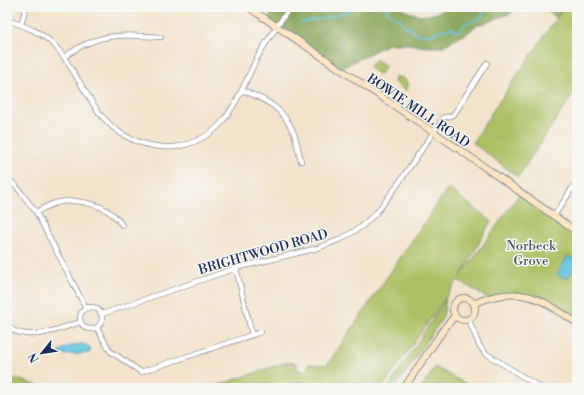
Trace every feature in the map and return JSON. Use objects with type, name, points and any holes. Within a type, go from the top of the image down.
[{"type":"street","points":[[21,25],[26,7]]},
{"type":"street","name":"BOWIE MILL ROAD","points":[[248,7],[521,192],[577,232]]},
{"type":"street","points":[[7,20],[32,29],[45,36],[54,45],[64,57],[97,110],[117,131],[133,140],[150,146],[161,147],[182,146],[192,143],[205,136],[221,123],[232,108],[242,90],[257,58],[290,7]]},
{"type":"street","points":[[64,57],[86,44],[107,36],[122,35],[161,37]]},
{"type":"street","name":"BRIGHTWOOD ROAD","points":[[102,314],[236,268],[318,248],[341,239],[361,227],[376,212],[396,187],[444,117],[452,116],[454,114],[487,63]]},
{"type":"street","points":[[242,90],[271,104],[282,114],[295,136],[301,161]]},
{"type":"street","points":[[7,178],[16,186],[36,212],[86,308]]},
{"type":"street","points":[[554,216],[577,181]]},
{"type":"street","points":[[36,212],[56,203],[73,201],[89,203],[112,213],[122,225]]},
{"type":"street","points":[[236,268],[252,335]]},
{"type":"street","points":[[474,304],[487,298],[520,294],[545,303],[577,323]]},
{"type":"street","points":[[468,299],[474,304],[475,313],[469,320],[463,321],[455,316],[453,309],[455,302],[458,300],[468,299]]},
{"type":"street","points":[[91,306],[100,310],[102,314],[102,324],[97,328],[91,330],[88,329],[83,326],[81,322],[80,314],[83,310],[91,306]]},
{"type":"street","points":[[404,388],[446,326],[455,316]]},
{"type":"street","points":[[469,320],[479,345],[485,353],[540,388]]},
{"type":"street","points":[[7,326],[16,331],[29,334],[40,334],[52,332],[81,322]]},
{"type":"street","points":[[97,328],[110,351],[141,372],[261,332]]},
{"type":"green space","points":[[276,7],[399,7],[422,16],[434,14],[448,7],[520,7],[509,14],[476,26],[466,34],[441,47],[388,44],[340,69],[267,20]]},
{"type":"green space","points":[[543,7],[564,7],[557,18]]},
{"type":"green space","points":[[564,7],[577,7],[577,88],[518,177],[473,143],[494,109]]},
{"type":"green space","points":[[376,59],[386,66],[379,75],[369,67]]},
{"type":"green space","points":[[398,77],[406,80],[408,88],[406,90],[394,82],[395,78]]},
{"type":"green space","name":"Norbeck Grove","points":[[448,188],[491,221],[461,276],[521,192],[577,232],[577,323],[545,303],[520,294],[487,298],[458,280],[382,388],[210,388],[287,362],[297,363],[297,370],[307,371],[308,364],[327,365]]},
{"type":"green space","points":[[446,299],[443,317],[395,388],[388,388]]},
{"type":"green space","points":[[435,367],[473,388],[421,388]]},
{"type":"green space","points":[[7,376],[46,388],[7,388]]},
{"type":"water","points":[[568,256],[577,261],[577,263],[567,279],[557,274]]},
{"type":"water","points":[[80,344],[87,345],[91,351],[89,353],[63,355],[59,353],[65,348]]},
{"type":"waterway","points":[[301,23],[338,15],[355,7]]},
{"type":"waterway","points":[[384,7],[391,15],[400,19],[404,25],[415,34],[429,35],[442,30],[450,29],[452,27],[455,31],[461,30],[466,23],[480,18],[487,7]]}]
